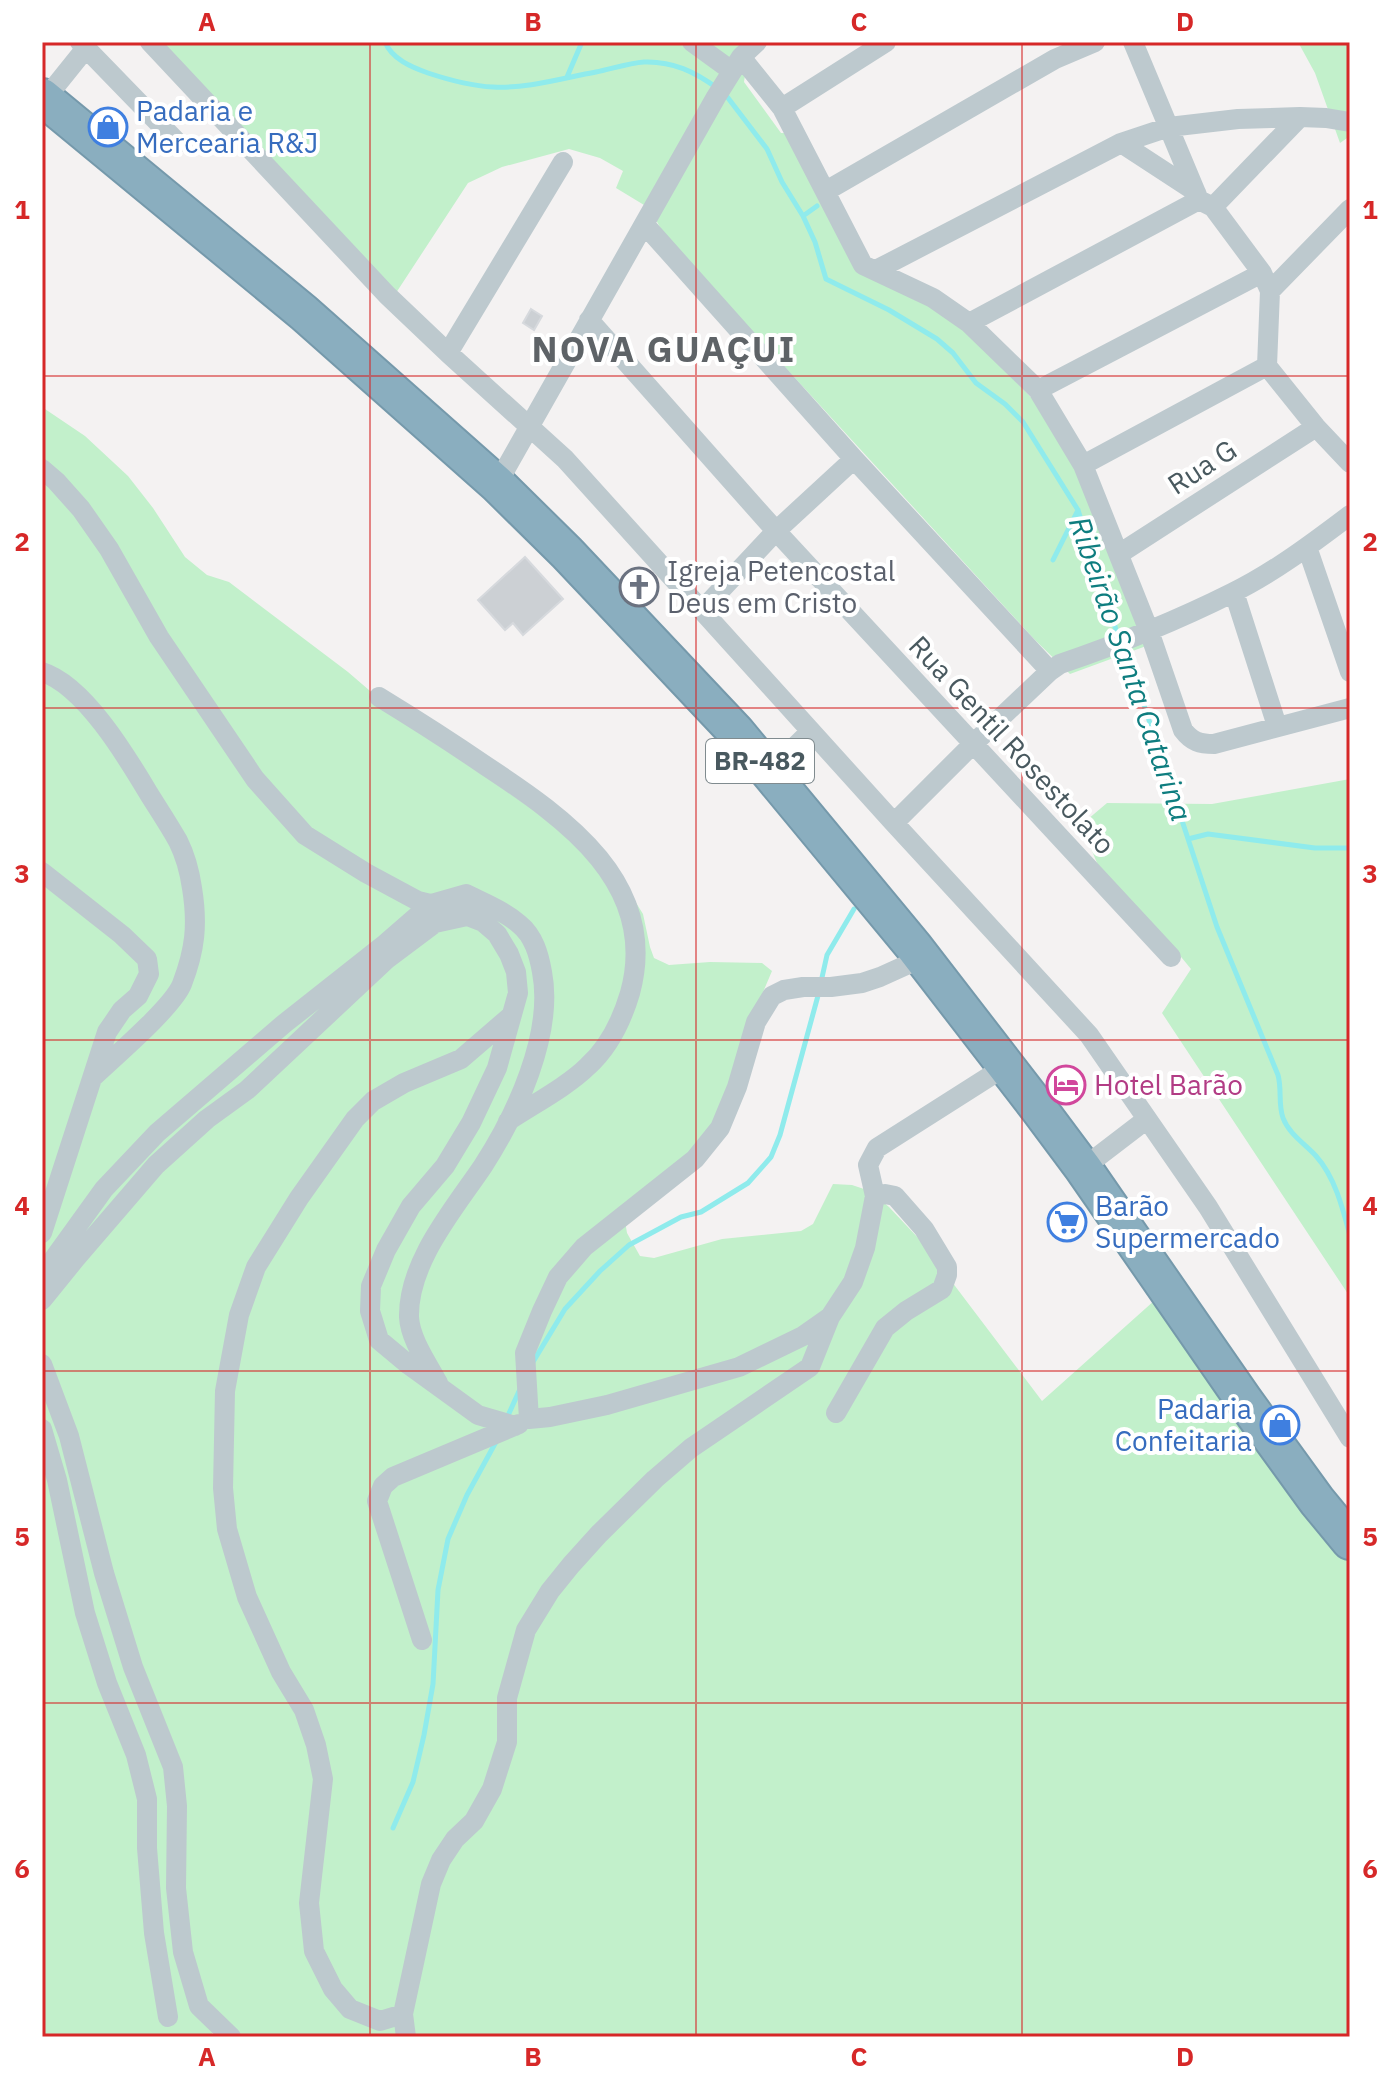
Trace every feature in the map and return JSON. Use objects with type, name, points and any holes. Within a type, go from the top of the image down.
[{"type":"highway","name":"BR-482","points":[[43,98],[304,313],[497,484],[567,553],[736,732],[922,958],[1006,1066],[1083,1168],[1243,1399],[1350,1541]]},
{"type":"street","points":[[692,42],[729,77],[782,108],[863,265],[933,298],[969,323],[1038,390],[1083,465],[1149,631],[1183,730],[1194,741],[1214,744],[1350,708]]},
{"type":"street","points":[[497,484],[729,77],[757,42]]},
{"type":"street","points":[[782,108],[886,42]]},
{"type":"street","points":[[826,191],[1055,59],[1095,42]]},
{"type":"street","points":[[1133,42],[1203,200],[1266,282],[1267,366],[1316,427],[1350,463]]},
{"type":"street","points":[[43,98],[83,45],[178,143]]},
{"type":"street","points":[[157,45],[387,295],[565,459],[1089,1035],[1208,1207],[1350,1438]]},
{"type":"street","points":[[876,270],[1121,143],[1169,127],[1238,119],[1300,117],[1350,122]]},
{"type":"street","points":[[969,323],[1203,200],[1300,117]]},
{"type":"street","points":[[1121,143],[1203,200]]},
{"type":"street","points":[[448,353],[563,162]]},
{"type":"street","points":[[1038,390],[1266,282],[1350,209]]},
{"type":"street","points":[[645,225],[854,459],[1050,671]]},
{"type":"street","name":"Rua Gentil Rosestolato","points":[[589,320],[776,531],[1171,957]]},
{"type":"street","points":[[1083,465],[1267,366]]},
{"type":"street","name":"Rua G","points":[[1119,554],[1316,427]]},
{"type":"street","points":[[702,610],[776,531],[854,459]]},
{"type":"street","points":[[42,469],[81,509],[109,549],[159,637],[255,779],[305,835],[418,901],[483,922],[497,934],[509,954],[516,972],[518,993],[497,1068],[471,1123],[445,1166],[411,1206],[386,1250],[371,1286],[370,1311],[379,1340],[409,1365],[478,1415],[522,1422]]},
{"type":"street","points":[[894,823],[973,744],[1060,664],[1149,631],[1234,592],[1307,547],[1350,515]]},
{"type":"street","points":[[1307,547],[1350,672]]},
{"type":"street","points":[[1234,592],[1277,726]]},
{"type":"street","points":[[42,672],[53,675],[84,701],[119,744],[179,844],[192,885],[196,929],[180,989],[156,1017],[93,1077]]},
{"type":"street","points":[[379,697],[525,791],[572,828],[608,868],[626,905],[635,942],[634,977],[625,1010],[609,1042],[588,1067],[508,1121]]},
{"type":"street","points":[[769,772],[811,731]]},
{"type":"street","points":[[42,872],[122,935],[147,959],[149,974],[138,996],[122,1010],[107,1032],[42,1233]]},
{"type":"street","points":[[42,1275],[104,1189],[157,1133],[431,904],[466,894],[522,925],[538,950],[544,986],[538,1045],[525,1083],[485,1163],[432,1243],[421,1264],[412,1293],[409,1318],[415,1339],[440,1387]]},
{"type":"street","points":[[42,1300],[156,1165],[207,1119],[257,1081],[387,959],[435,923],[467,916]]},
{"type":"street","points":[[522,1422],[525,1353],[558,1277],[584,1247],[695,1159],[720,1128],[737,1087],[756,1022],[772,996],[784,990],[862,983],[922,958]]},
{"type":"street","points":[[403,2014],[380,2021],[350,2009],[333,1989],[314,1951],[309,1903],[323,1779],[304,1710],[281,1672],[247,1597],[227,1529],[223,1488],[225,1391],[239,1315],[256,1267],[299,1198],[355,1119],[373,1101],[404,1083],[461,1059],[512,1015]]},
{"type":"street","points":[[406,2037],[403,2014],[431,1884],[441,1860],[455,1839],[474,1821],[492,1789],[507,1742],[507,1698],[526,1630],[550,1591],[599,1534],[655,1479],[691,1448],[810,1367],[830,1317],[853,1282],[865,1248],[875,1196],[868,1165],[877,1148],[1006,1066]]},
{"type":"street","points":[[1083,1168],[1147,1119]]},
{"type":"street","points":[[836,1413],[885,1328],[942,1289],[947,1275],[947,1267],[924,1229],[895,1196],[875,1196]]},
{"type":"street","points":[[422,1640],[377,1501],[383,1486],[393,1477],[522,1422],[607,1405],[739,1367],[803,1336],[830,1317]]},
{"type":"street","points":[[42,1364],[69,1436],[104,1573],[133,1667],[173,1767],[177,1806],[176,1888],[183,1952],[199,2006],[231,2037]]},
{"type":"street","points":[[42,1429],[57,1480],[85,1613],[107,1683],[136,1755],[147,1799],[147,1848],[154,1933],[168,2017]]},
{"type":"green space","points":[[159,42],[746,42],[748,55],[744,82],[781,133],[788,133],[862,271],[945,314],[981,345],[1042,409],[1070,451],[1149,645],[1070,674],[1035,640],[686,259],[664,234],[649,208],[616,188],[623,171],[600,158],[569,149],[502,167],[468,183],[394,296]]},
{"type":"green space","points":[[1298,42],[1350,42],[1350,136],[1340,143],[1315,73]]},
{"type":"green space","points":[[42,407],[85,436],[128,476],[185,557],[207,575],[229,582],[348,672],[405,721],[612,864],[643,914],[654,958],[669,965],[762,963],[772,971],[755,1011],[722,1111],[693,1153],[625,1221],[627,1233],[640,1256],[654,1258],[722,1239],[801,1231],[813,1224],[833,1184],[852,1185],[870,1191],[921,1241],[1042,1401],[1155,1300],[1258,1448],[1350,1559],[1350,2037],[228,2037],[213,2033],[208,2037],[42,2037]]},
{"type":"green space","points":[[1350,779],[1350,1297],[1162,1013],[1191,969],[1103,877],[1081,825],[1107,803],[1212,804]]},
{"type":"building","points":[[531,309],[542,316],[534,330],[523,323]]},
{"type":"building","points":[[525,557],[563,599],[523,635],[513,623],[505,630],[478,600]]},
{"type":"waterway","name":"Ribeirão Santa Catarina","points":[[385,42],[397,58],[409,65],[444,78],[477,85],[532,85],[644,62],[665,63],[683,69],[717,88]]},
{"type":"waterway","points":[[567,77],[582,42]]},
{"type":"waterway","name":"Ribeirão Santa Catarina","points":[[725,94],[767,149],[815,242],[826,279],[889,310],[937,339],[953,353],[976,383],[1023,422],[1078,510],[1119,639]]},
{"type":"waterway","points":[[803,216],[817,206]]},
{"type":"waterway","points":[[1053,560],[1078,510]]},
{"type":"waterway","name":"Ribeirão Santa Catarina","points":[[1122,648],[1144,705],[1217,927],[1278,1075],[1283,1118],[1289,1129],[1323,1164],[1338,1194],[1350,1236]]},
{"type":"waterway","points":[[1188,839],[1208,834],[1315,848],[1350,848]]},
{"type":"waterway","points":[[821,982],[827,955],[854,909]]},
{"type":"waterway","points":[[533,1362],[565,1309],[629,1245],[681,1217],[701,1212],[748,1183],[771,1157],[780,1135],[819,992]]},
{"type":"waterway","points":[[506,1420],[520,1389]]},
{"type":"waterway","points":[[393,1828],[413,1782],[424,1735],[433,1684],[438,1590],[448,1539],[467,1495],[497,1440]]},
{"type":"place","name":"Padaria e Mercearia R&J","points":[[108,127]]},
{"type":"place","name":"Igreja Petencostal Deus em Cristo","points":[[639,587]]},
{"type":"place","name":"Hotel Barão","points":[[1066,1085]]},
{"type":"place","name":"Barão Supermercado","points":[[1067,1222]]},
{"type":"place","name":"Padaria Confeitaria","points":[[1280,1425]]},
{"type":"district","name":"NOVA GUAÇUI","points":[[664,349]]}]
